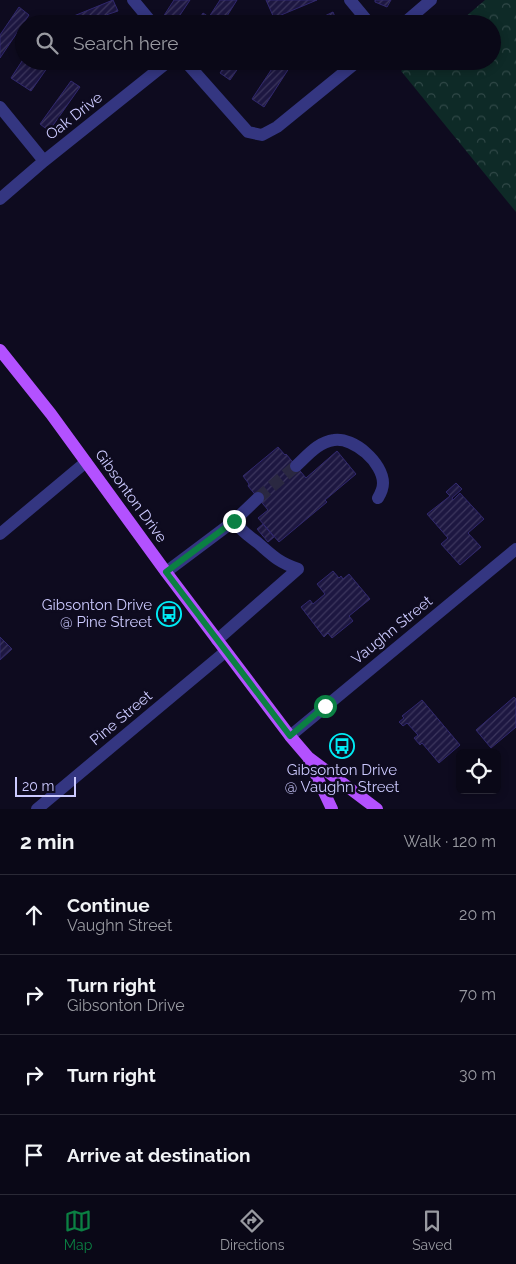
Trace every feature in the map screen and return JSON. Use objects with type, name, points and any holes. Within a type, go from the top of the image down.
[{"type":"main road","name":"Gibsonton Drive","points":[[0,350],[51,414],[216,640],[290,736],[308,757],[377,809]]},
{"type":"main road","name":"Gibsonton Drive","points":[[308,757],[332,809]]},
{"type":"street","points":[[133,0],[146,15]]},
{"type":"street","points":[[350,0],[362,15]]},
{"type":"street","points":[[414,15],[431,0]]},
{"type":"street","name":"Oak Drive","points":[[0,198],[158,70]]},
{"type":"street","points":[[194,70],[248,132],[262,135],[276,127],[347,70]]},
{"type":"street","points":[[0,107],[44,161]]},
{"type":"street","points":[[296,466],[321,443],[335,439],[348,440],[358,446],[378,468],[383,481],[382,490],[378,498]]},
{"type":"street","points":[[0,534],[86,462]]},
{"type":"street","points":[[166,572],[234,521],[258,498]]},
{"type":"street","points":[[216,640],[298,570],[276,560],[242,532],[234,521]]},
{"type":"street","name":"Vaughn Street","points":[[290,736],[516,549]]},
{"type":"street","name":"Pine Street","points":[[37,809],[226,652]]},
{"type":"green space","points":[[485,0],[516,0],[516,212],[401,71],[501,70],[501,15],[468,15]]},
{"type":"building","points":[[113,0],[118,11],[106,15],[76,15]]},
{"type":"building","points":[[174,0],[190,0],[180,15],[164,15]]},
{"type":"building","points":[[220,0],[237,0],[228,15],[210,15]]},
{"type":"building","points":[[266,0],[317,0],[281,15],[273,15]]},
{"type":"building","points":[[375,0],[391,0],[387,7],[375,2]]},
{"type":"building","points":[[19,7],[29,15],[15,15],[15,36],[0,58],[0,35]]},
{"type":"building","points":[[16,70],[46,70],[31,91],[11,78]]},
{"type":"building","points":[[222,70],[237,70],[230,80],[220,73]]},
{"type":"building","points":[[271,70],[288,70],[264,107],[252,99]]},
{"type":"building","points":[[71,81],[80,87],[49,131],[40,124]]},
{"type":"building","points":[[278,447],[306,478],[337,451],[356,474],[325,500],[327,502],[279,542],[258,518],[268,510],[248,486],[249,484],[243,476]]},
{"type":"building","points":[[456,483],[462,489],[452,498],[453,500],[460,493],[484,519],[468,533],[481,547],[460,565],[441,544],[448,538],[427,514],[450,496],[446,492]]},
{"type":"building","points":[[263,524],[274,537],[268,542],[257,529]]},
{"type":"building","points":[[333,571],[339,578],[341,576],[343,579],[349,574],[370,599],[349,616],[353,621],[332,638],[328,633],[324,637],[301,607],[310,600],[313,604],[325,594],[317,584]]},
{"type":"building","points":[[0,637],[12,649],[0,660]]},
{"type":"building","points":[[514,697],[516,699],[516,727],[491,748],[476,730]]},
{"type":"building","points":[[422,700],[460,745],[439,763],[422,743],[420,745],[414,738],[418,735],[407,723],[403,726],[399,722],[404,718],[402,716]]},
{"type":"tunnel","points":[[258,498],[296,466]]},
{"type":"place","name":"Gibsonton Drive @ Pine Street","points":[[169,614]]},
{"type":"place","name":"Gibsonton Drive @ Vaughn Street","points":[[342,746]]},
{"type":"route","points":[[234,521],[166,572],[290,736],[325,706]]}]
